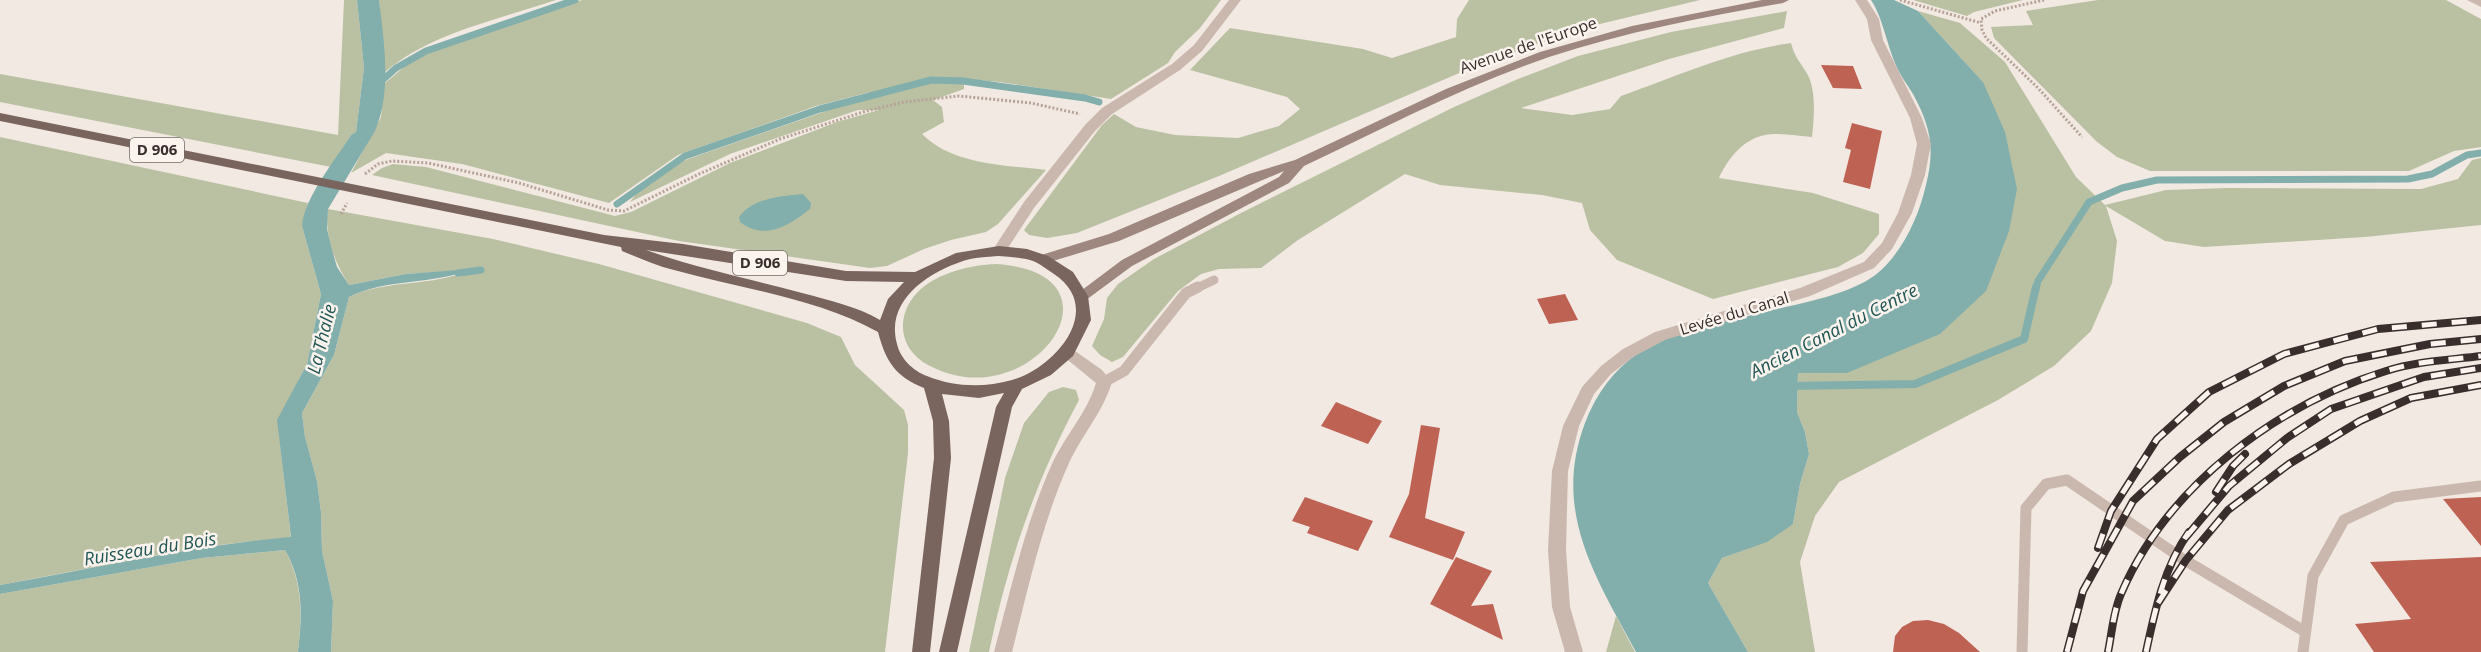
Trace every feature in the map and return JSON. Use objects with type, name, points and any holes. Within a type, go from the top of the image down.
[{"type":"main road","name":"Avenue de l'Europe","points":[[1042,259],[1074,251],[1175,213],[1272,169],[1299,164],[1460,88],[1543,56],[1657,24],[1783,0]]},
{"type":"main road","name":"D 906","points":[[0,117],[604,240],[683,249],[846,276],[917,277]]},
{"type":"main road","name":"Avenue de l'Europe","points":[[1081,296],[1127,263],[1284,180],[1299,164]]},
{"type":"main road","name":"D 906","points":[[604,240],[676,266],[834,307],[865,318],[885,329]]},
{"type":"main road","points":[[999,251],[1027,254],[1042,259],[1068,276],[1081,296],[1084,320],[1068,352],[1046,371],[1016,385],[979,392],[944,389],[913,377],[891,355],[885,329],[893,303],[917,277],[961,256],[999,251]]},
{"type":"main road","points":[[921,652],[943,461],[942,420],[939,403],[931,384]]},
{"type":"main road","points":[[948,652],[1004,407],[1016,385]]},
{"type":"street","points":[[999,251],[1029,205],[1098,120],[1107,111],[1176,67],[1198,48],[1235,0]]},
{"type":"street","name":"Levée du Canal","points":[[1574,652],[1561,607],[1557,550],[1560,471],[1572,426],[1588,391],[1606,370],[1628,352],[1660,336],[1805,292],[1869,265],[1887,246],[1905,213],[1918,175],[1924,144],[1916,118],[1889,66],[1877,40],[1872,19],[1861,0]]},
{"type":"street","points":[[2473,0],[2481,4]]},
{"type":"street","points":[[1003,652],[1026,559],[1057,473],[1080,427],[1101,394],[1104,382],[1068,352]]},
{"type":"lane","points":[[1104,382],[1124,371],[1186,293],[1214,280]]},
{"type":"lane","points":[[2022,652],[2026,508],[2046,484],[2067,480],[2122,519],[2255,605],[2304,631]]},
{"type":"lane","points":[[2303,652],[2313,576],[2344,520],[2394,497],[2481,486]]},
{"type":"path","points":[[1900,0],[1981,23]]},
{"type":"path","points":[[2044,0],[1995,11],[1981,19],[1981,23],[1986,38],[2038,88],[2082,137]]},
{"type":"path","points":[[364,174],[378,164],[392,160],[428,163],[519,183],[608,210],[624,211],[726,161],[837,120],[890,105],[948,96],[1027,101],[1065,109],[1098,120]]},
{"type":"path","points":[[341,214],[352,194]]},
{"type":"green space","points":[[344,0],[357,0],[364,68],[356,132],[351,135],[331,167],[0,102],[0,74],[338,135]]},
{"type":"green space","points":[[379,0],[556,0],[444,37],[403,58],[385,72]]},
{"type":"green space","points":[[582,0],[1221,0],[1200,28],[1175,52],[1168,63],[1111,99],[1000,82],[964,79],[964,89],[933,100],[942,107],[944,122],[922,134],[935,144],[964,158],[980,162],[1046,170],[998,224],[986,232],[924,249],[887,266],[870,268],[679,241],[372,175],[393,164],[426,167],[615,216],[631,212],[730,163],[837,122],[879,110],[858,110],[730,154],[630,202],[656,177],[688,159],[855,101],[870,92],[816,106],[678,155],[609,203],[462,164],[386,153],[351,173],[381,117],[384,84],[411,61],[430,51]]},
{"type":"green space","points":[[1469,0],[1700,0],[1579,29],[1471,68],[1219,176],[1077,233],[1047,238],[1029,235],[1024,230],[1102,125],[1114,114],[1136,127],[1175,135],[1238,138],[1279,126],[1300,109],[1287,97],[1190,70],[1230,28],[1363,49],[1392,58],[1456,37],[1457,19]]},
{"type":"green space","points":[[1913,0],[2023,0],[1974,12],[1967,16]]},
{"type":"green space","points":[[2098,0],[2446,0],[2481,19],[2481,147],[2454,151],[2409,171],[2150,171],[2117,157],[2096,141],[1994,38],[1991,27],[2033,25],[2026,11]]},
{"type":"green space","points":[[1787,11],[1784,28],[1669,59],[1521,108],[1572,115],[1610,109],[1621,96],[1684,73],[1747,52],[1791,43],[1812,86],[1814,104],[1812,137],[1776,134],[1757,137],[1737,151],[1726,164],[1719,178],[1813,193],[1879,214],[1879,234],[1863,253],[1838,267],[1713,299],[1617,260],[1590,230],[1582,203],[1542,195],[1440,185],[1405,174],[1298,240],[1261,268],[1219,269],[1201,274],[1178,291],[1123,357],[1112,362],[1100,355],[1092,346],[1104,319],[1107,298],[1118,284],[1154,259],[1454,107],[1578,56],[1671,32]]},
{"type":"green space","points":[[1918,11],[1960,23],[2005,62],[2076,177],[2105,205],[2166,190],[2421,189],[2458,179],[2472,160],[2481,158],[2481,225],[2365,237],[2204,247],[2165,241],[2106,206],[2117,241],[2112,283],[2091,331],[2054,366],[1998,400],[1839,482],[1815,516],[1800,562],[1815,652],[1748,652],[1708,583],[1722,558],[1747,549],[1793,524],[1800,484],[1809,454],[1805,432],[1797,412],[1798,373],[1847,373],[1983,82]]},
{"type":"green space","points":[[0,137],[308,203],[302,226],[321,294],[307,364],[299,379],[279,434],[291,538],[218,545],[0,585]]},
{"type":"green space","points":[[328,209],[493,239],[599,264],[807,323],[841,337],[855,365],[904,410],[908,425],[908,453],[885,652],[331,652],[333,601],[322,551],[317,481],[305,437],[302,413],[334,355],[349,297],[363,291],[441,279],[469,270],[406,274],[349,285],[339,268],[329,239]]},
{"type":"green space","points":[[997,264],[1038,273],[1059,292],[1063,315],[1053,339],[1032,360],[1002,374],[967,377],[930,366],[919,359],[905,339],[903,327],[906,311],[913,298],[923,287],[951,272]]},
{"type":"green space","points":[[1063,387],[1076,390],[1079,400],[1036,492],[1014,555],[989,652],[969,652],[1005,478],[1024,423],[1049,392]]},
{"type":"green space","points":[[285,550],[295,575],[300,600],[298,652],[0,652],[0,594],[202,558]]},
{"type":"green space","points":[[1616,616],[1635,652],[1606,652]]},
{"type":"water","name":"La Thalie","points":[[357,0],[379,0],[385,66],[384,100],[375,131],[328,209],[327,229],[337,267],[349,285],[406,274],[472,269],[442,277],[379,287],[349,297],[334,355],[302,413],[305,437],[317,481],[322,551],[333,601],[331,652],[298,652],[299,587],[285,550],[202,558],[0,594],[0,585],[181,551],[291,537],[277,420],[307,364],[321,294],[302,226],[304,215],[314,191],[351,135],[356,132],[364,68]]},
{"type":"water","name":"Ancien Canal du Centre","points":[[1871,0],[1894,0],[1918,11],[1983,82],[2005,132],[2017,189],[2009,231],[1986,291],[1940,334],[1847,373],[1798,373],[1797,412],[1805,432],[1809,454],[1800,484],[1793,524],[1767,542],[1722,558],[1708,583],[1748,652],[1636,652],[1593,569],[1576,514],[1573,485],[1576,455],[1585,423],[1600,392],[1614,374],[1652,345],[1696,329],[1803,303],[1853,287],[1879,272],[1888,264],[1903,243],[1923,197],[1929,172],[1930,138],[1924,117],[1897,67]]},
{"type":"water","points":[[803,194],[811,203],[810,209],[785,226],[767,231],[749,228],[740,222],[739,217],[745,211],[760,202],[777,197]]},
{"type":"building","points":[[1821,65],[1853,66],[1862,89],[1833,88]]},
{"type":"building","points":[[1852,123],[1882,131],[1870,189],[1843,182],[1851,150],[1845,148]]},
{"type":"building","points":[[1565,294],[1578,320],[1549,324],[1537,299]]},
{"type":"building","points":[[1336,402],[1382,421],[1368,444],[1321,426]]},
{"type":"building","points":[[1421,425],[1440,428],[1425,518],[1465,532],[1453,560],[1389,537],[1409,494]]},
{"type":"building","points":[[1305,497],[1373,521],[1358,551],[1307,533],[1310,527],[1292,521]]},
{"type":"building","points":[[2481,497],[2481,546],[2443,499]]},
{"type":"building","points":[[1456,557],[1492,571],[1471,606],[1493,604],[1503,640],[1430,604]]},
{"type":"building","points":[[2481,557],[2481,652],[2374,652],[2355,624],[2411,619],[2370,562]]},
{"type":"building","points":[[1928,620],[1944,624],[1959,633],[1980,652],[1893,652],[1895,636],[1902,627],[1913,621]]},
{"type":"waterway","points":[[377,85],[396,68],[426,51],[575,0]]},
{"type":"waterway","points":[[617,204],[685,156],[820,109],[931,80],[963,81],[1085,98],[1099,102]]},
{"type":"waterway","points":[[2036,289],[2038,281],[2089,202],[2122,188],[2157,180],[2408,179],[2432,174],[2467,155],[2481,153]]},
{"type":"waterway","points":[[458,273],[481,270]]},
{"type":"waterway","points":[[1789,386],[1915,384],[2024,339],[2036,287]]},
{"type":"railway","points":[[2098,548],[2111,511],[2157,439],[2209,392],[2284,354],[2378,329],[2481,320]]},
{"type":"railway","points":[[2067,652],[2083,591],[2133,501],[2180,457],[2224,422],[2284,386],[2345,361],[2430,344],[2481,339]]},
{"type":"railway","points":[[2108,652],[2118,601],[2141,555],[2166,518],[2196,485],[2230,455],[2266,428],[2305,405],[2345,386],[2409,365],[2481,356]]},
{"type":"railway","points":[[2186,537],[2229,486],[2287,438],[2331,409],[2424,377],[2481,368]]},
{"type":"railway","points":[[2158,603],[2186,560],[2228,510],[2289,464],[2360,421],[2411,398],[2481,385]]},
{"type":"railway","points":[[2216,492],[2233,466],[2245,454]]},
{"type":"railway","points":[[2146,652],[2167,574],[2180,545],[2189,532]]},
{"type":"water label","name":"Ruisseau du Bois","points":[[150,549]]}]
